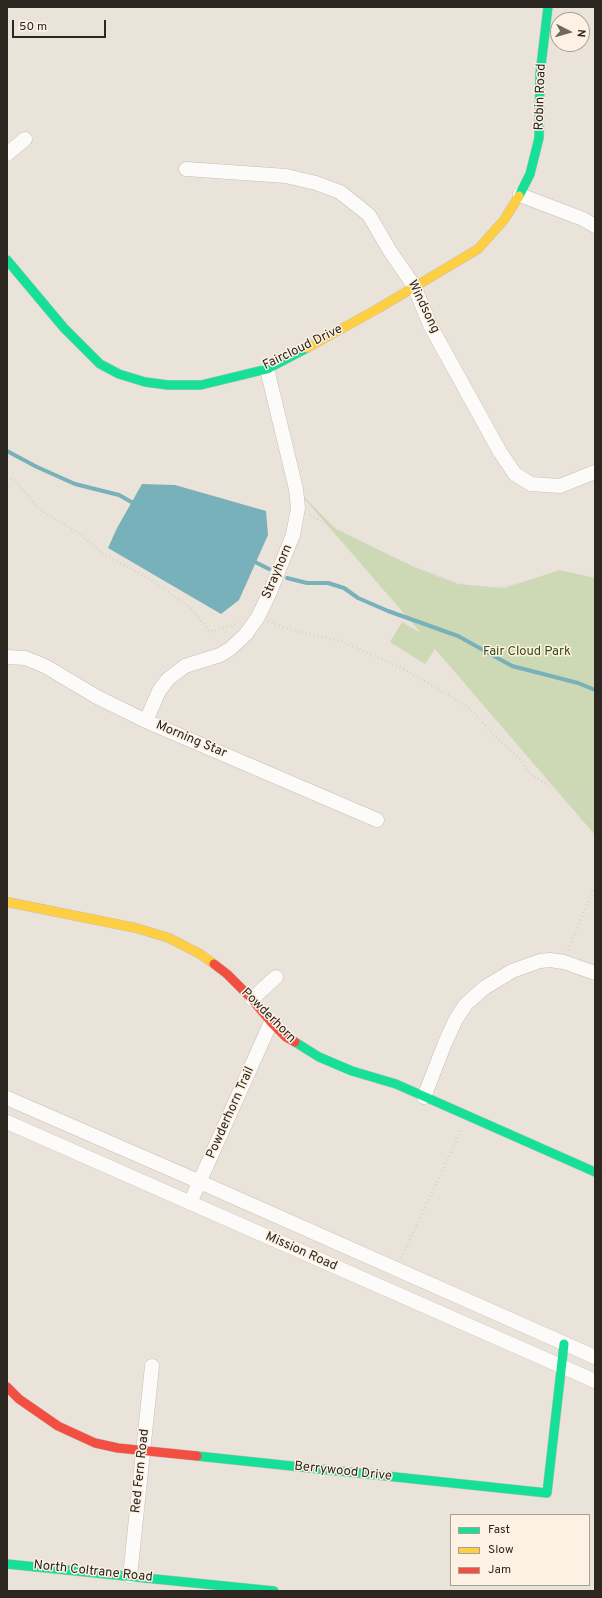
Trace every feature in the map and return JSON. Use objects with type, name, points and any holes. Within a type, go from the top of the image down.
[{"type":"street","name":"Robin Road","points":[[539,138],[540,74],[548,7]]},
{"type":"street","name":"Faircloud Drive","points":[[7,260],[69,333],[100,364],[119,374],[145,382],[168,385],[202,385],[268,369],[318,343],[478,250],[504,220],[520,195],[530,174],[539,138]]},
{"type":"street","points":[[7,154],[25,139]]},
{"type":"street","name":"Windsong","points":[[186,169],[286,176],[316,182],[340,192],[369,215],[390,251],[414,286],[431,327],[500,452],[515,474],[530,484],[560,486],[595,472]]},
{"type":"street","points":[[520,195],[595,226]]},
{"type":"street","name":"Strayhorn","points":[[146,721],[159,691],[168,679],[185,666],[220,655],[230,649],[246,634],[258,617],[270,592],[293,535],[298,508],[296,489],[268,369]]},
{"type":"street","name":"Morning Star","points":[[7,657],[25,658],[45,666],[97,697],[146,721],[377,820]]},
{"type":"street","name":"Powderhorn","points":[[7,902],[136,928],[169,938],[200,954],[227,974],[286,1037],[318,1057],[352,1072],[396,1084],[595,1172]]},
{"type":"street","points":[[424,1097],[445,1043],[466,1004],[484,988],[517,969],[540,961],[550,960],[564,962],[595,973]]},
{"type":"street","points":[[252,999],[276,977]]},
{"type":"street","name":"Powderhorn Trail","points":[[190,1203],[271,1022]]},
{"type":"street","name":"Mission Road","points":[[7,1098],[595,1357]]},
{"type":"street","name":"Mission Road","points":[[7,1122],[595,1381]]},
{"type":"street","points":[[386,1290],[395,1269]]},
{"type":"street","name":"Berrywood Drive","points":[[7,1387],[19,1399],[58,1426],[95,1443],[118,1448],[546,1493],[564,1344]]},
{"type":"street","name":"Red Fern Road","points":[[130,1576],[152,1366]]},
{"type":"street","name":"North Coltrane Road","points":[[7,1564],[274,1591]]},
{"type":"path","points":[[7,478],[14,479],[40,510],[80,534],[103,554],[150,579],[192,609],[210,632],[235,624]]},
{"type":"path","points":[[298,508],[362,543],[411,566],[458,584],[475,588],[492,589],[533,583],[568,587],[595,596]]},
{"type":"path","points":[[258,617],[288,629],[340,641],[404,669],[468,707],[500,741],[521,760],[529,773],[565,794],[595,824]]},
{"type":"path","points":[[565,794],[582,795],[589,793],[595,786]]},
{"type":"path","points":[[564,962],[595,885]]},
{"type":"path","points":[[395,1269],[468,1116]]},
{"type":"green space","name":"Fair Cloud Park","points":[[296,489],[336,529],[416,568],[458,584],[504,588],[560,570],[595,578],[595,835],[435,649],[425,664],[390,642],[402,622],[421,633]]},
{"type":"water","points":[[142,484],[175,485],[266,511],[268,535],[239,600],[221,614],[108,548],[117,528]]},
{"type":"waterway","points":[[7,451],[37,467],[75,484],[119,495],[135,504]]},
{"type":"waterway","points":[[253,561],[269,569]]},
{"type":"waterway","points":[[287,578],[307,583],[328,583],[344,588],[358,598],[388,611],[458,636],[512,666],[578,683],[595,690]]},
{"type":"traffic: fast","points":[[519,196],[530,174],[539,138],[540,74],[548,7]]},
{"type":"traffic: fast","points":[[7,260],[64,328],[100,364],[119,374],[145,382],[168,385],[201,385],[267,369],[307,348]]},
{"type":"traffic: fast","points":[[295,1042],[319,1057],[352,1071],[396,1084],[595,1172]]},
{"type":"traffic: fast","points":[[197,1456],[547,1493],[564,1344]]},
{"type":"traffic: fast","points":[[7,1564],[274,1591]]},
{"type":"traffic: slow","points":[[307,348],[379,308],[478,249],[504,220],[519,196]]},
{"type":"traffic: slow","points":[[7,902],[136,928],[169,938],[200,954],[214,964]]},
{"type":"traffic: jam","points":[[214,964],[227,974],[252,999],[286,1037],[295,1042]]},
{"type":"traffic: jam","points":[[7,1387],[19,1399],[58,1426],[95,1443],[118,1448],[197,1456]]}]
